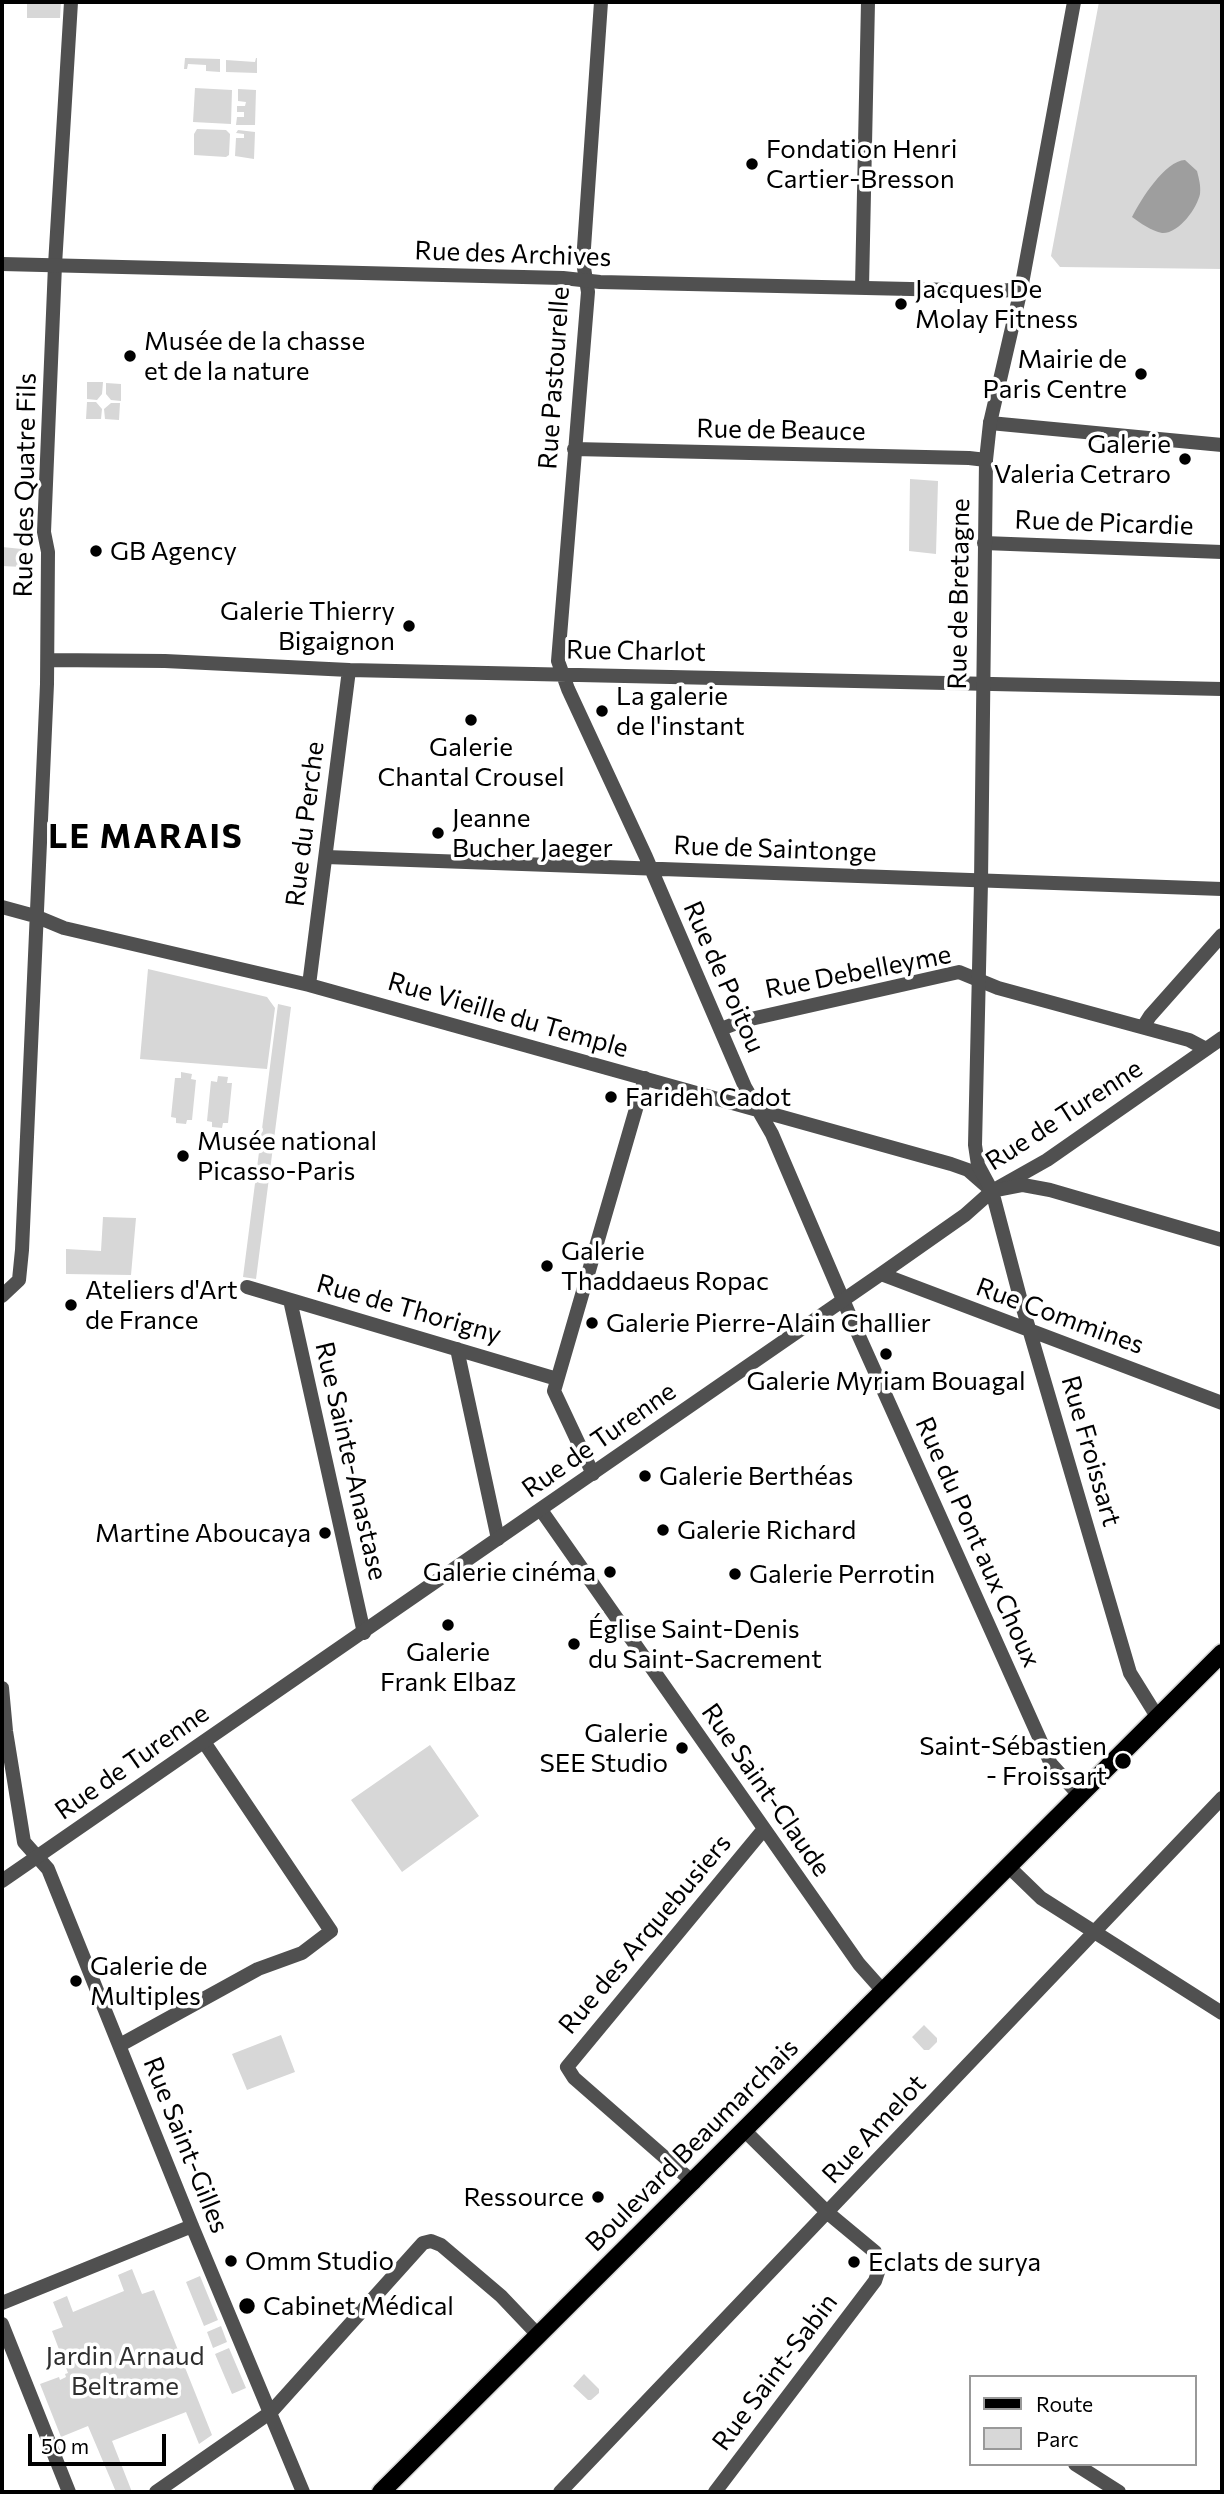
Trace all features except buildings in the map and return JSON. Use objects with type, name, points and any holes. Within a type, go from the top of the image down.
[{"type":"main road","name":"Boulevard Beaumarchais","points":[[381,2492],[694,2183],[1222,1653]]},
{"type":"street","name":"Rue des Quatre Fils","points":[[2,1296],[19,1280],[48,660],[48,552],[44,532],[55,265],[71,2]]},
{"type":"street","name":"Rue Pastourelle","points":[[562,674],[558,661],[588,292],[583,262],[601,2]]},
{"type":"street","points":[[862,287],[868,2]]},
{"type":"street","name":"Rue de Bretagne","points":[[992,1191],[978,1165],[975,1145],[986,460],[990,423],[1021,289],[1074,2]]},
{"type":"street","name":"Rue des Archives","points":[[2,264],[600,282],[999,291],[1021,289]]},
{"type":"street","points":[[990,423],[1222,445]]},
{"type":"street","name":"Rue de Beauce","points":[[575,449],[986,460]]},
{"type":"street","name":"Rue de Picardie","points":[[984,543],[1222,552]]},
{"type":"street","name":"Rue Charlot","points":[[48,660],[349,670],[1222,690]]},
{"type":"street","name":"Rue du Perche","points":[[309,985],[349,670]]},
{"type":"street","name":"Rue de Poitou","points":[[562,674],[757,1111],[772,1134],[843,1300]]},
{"type":"street","name":"Rue de Saintonge","points":[[326,857],[1222,889]]},
{"type":"street","name":"Rue Vieille du Temple","points":[[2,907],[64,928],[309,985],[951,1164],[968,1170],[992,1191]]},
{"type":"street","points":[[1143,1027],[1222,935]]},
{"type":"street","name":"Rue Debelleyme","points":[[721,1029],[742,1021],[959,972],[998,988],[1189,1040],[1206,1049]]},
{"type":"street","name":"Rue de Turenne","points":[[2,1881],[881,1274],[965,1215],[992,1191],[1047,1160],[1222,1038]]},
{"type":"street","points":[[593,1474],[554,1391],[645,1078]]},
{"type":"street","points":[[992,1191],[1023,1185],[1050,1190],[1222,1240]]},
{"type":"street","name":"Rue Froissart","points":[[992,1191],[1130,1673],[1158,1718]]},
{"type":"street","name":"Rue Commines","points":[[881,1274],[1222,1403]]},
{"type":"street","name":"Rue de Thorigny","points":[[247,1287],[557,1379]]},
{"type":"street","name":"Rue Sainte-Anastase","points":[[290,1300],[364,1633]]},
{"type":"street","name":"Rue du Pont aux Choux","points":[[843,1300],[1051,1764],[1080,1796]]},
{"type":"street","points":[[457,1349],[498,1539]]},
{"type":"street","name":"Rue Saint-Claude","points":[[541,1510],[864,1970],[883,1991]]},
{"type":"street","name":"Rue Saint-Gilles","points":[[2,1688],[3,1718],[24,1842],[48,1869],[303,2492]]},
{"type":"street","points":[[120,2045],[258,1969],[302,1953],[331,1931],[204,1742]]},
{"type":"street","name":"Rue Amelot","points":[[560,2492],[1222,1798]]},
{"type":"street","name":"Rue des Arquebusiers","points":[[694,2183],[574,2078],[567,2067],[764,1829]]},
{"type":"street","points":[[1009,1867],[1041,1898],[1222,2013]]},
{"type":"street","name":"Rue Saint-Sabin","points":[[715,2492],[878,2274],[879,2260],[875,2252],[828,2213],[744,2130]]},
{"type":"street","points":[[2,2303],[192,2226]]},
{"type":"street","points":[[156,2492],[271,2412],[423,2243],[428,2241],[441,2245],[501,2296],[539,2336]]},
{"type":"street","points":[[2,2324],[69,2492]]},
{"type":"street","points":[[1078,2466],[1119,2492]]},
{"type":"green space","points":[[27,2],[61,2],[60,18],[27,18]]},
{"type":"green space","points":[[1099,2],[1222,2],[1222,269],[1060,267],[1051,256]]},
{"type":"green space","points":[[185,58],[220,59],[220,72],[206,71],[206,65],[188,64],[187,69],[184,69]]},
{"type":"green space","points":[[256,58],[257,73],[226,72],[226,60],[255,62]]},
{"type":"green space","points":[[195,88],[232,90],[231,124],[193,122]]},
{"type":"green space","points":[[238,89],[256,90],[255,125],[236,125],[237,117],[244,117],[244,112],[237,112],[237,106],[245,106],[246,102],[238,101]]},
{"type":"green space","points":[[197,129],[226,130],[230,134],[229,155],[194,155],[194,134]]},
{"type":"green space","points":[[238,130],[255,132],[254,159],[235,156],[236,138],[244,138],[244,134],[236,133]]},
{"type":"green space","points":[[87,382],[103,382],[102,394],[97,400],[87,399]]},
{"type":"green space","points":[[106,383],[121,384],[121,401],[111,400],[106,394]]},
{"type":"green space","points":[[87,402],[96,402],[102,409],[101,419],[86,419]]},
{"type":"green space","points":[[111,403],[120,403],[119,420],[105,419],[104,409]]},
{"type":"green space","points":[[910,479],[938,481],[936,554],[909,551]]},
{"type":"green space","points":[[2,547],[22,549],[22,567],[2,566]]},
{"type":"green space","points":[[148,969],[267,997],[275,1008],[267,1069],[140,1059]]},
{"type":"green space","points":[[278,1004],[291,1007],[256,1279],[243,1277]]},
{"type":"green space","points":[[181,1072],[192,1074],[191,1079],[196,1080],[192,1120],[187,1120],[186,1124],[176,1123],[176,1118],[171,1117],[175,1078],[181,1078]]},
{"type":"green space","points":[[218,1076],[228,1077],[227,1083],[232,1083],[228,1123],[223,1123],[222,1128],[212,1127],[212,1122],[207,1121],[211,1081],[217,1082]]},
{"type":"green space","points":[[103,1217],[136,1218],[131,1275],[66,1274],[66,1249],[101,1251]]},
{"type":"green space","points":[[430,1745],[479,1816],[402,1872],[351,1800]]},
{"type":"green space","points":[[924,2025],[937,2038],[937,2042],[929,2050],[924,2050],[912,2037]]},
{"type":"green space","points":[[281,2035],[295,2072],[247,2090],[232,2054]]},
{"type":"green space","name":"Jardin Arnaud Beltrame","points":[[132,2269],[142,2294],[154,2290],[212,2435],[199,2444],[186,2412],[112,2441],[132,2492],[116,2492],[88,2426],[61,2437],[40,2384],[59,2377],[60,2380],[68,2373],[52,2331],[63,2327],[53,2302],[67,2296],[73,2312],[124,2291],[118,2275]]},
{"type":"green space","points":[[200,2276],[218,2320],[204,2326],[186,2282]]},
{"type":"green space","points":[[221,2326],[227,2342],[213,2348],[207,2332]]},
{"type":"green space","points":[[229,2348],[246,2388],[232,2394],[215,2354]]},
{"type":"green space","points":[[584,2374],[599,2389],[599,2393],[591,2400],[573,2386]]},
{"type":"shaded area","points":[[1185,160],[1197,171],[1200,194],[1191,213],[1181,225],[1162,233],[1150,229],[1132,217],[1147,191],[1162,174],[1177,162]]},
{"type":"place","name":"Fondation Henri Cartier-Bresson","points":[[752,164]]},
{"type":"place","name":"Jacques De Molay Fitness","points":[[901,304]]},
{"type":"place","name":"Musée de la chasse et de la nature","points":[[130,356]]},
{"type":"place","name":"Mairie de Paris Centre","points":[[1141,374]]},
{"type":"place","name":"Galerie Valeria Cetraro","points":[[1185,459]]},
{"type":"place","name":"GB Agency","points":[[96,551]]},
{"type":"place","name":"Galerie Thierry Bigaignon","points":[[409,626]]},
{"type":"place","name":"La galerie de l'instant","points":[[602,711]]},
{"type":"place","name":"Galerie Chantal Crousel","points":[[471,720]]},
{"type":"place","name":"Jeanne Bucher Jaeger","points":[[438,833]]},
{"type":"place","name":"Farideh Cadot","points":[[611,1097]]},
{"type":"place","name":"Musée national Picasso-Paris","points":[[183,1156]]},
{"type":"place","name":"Galerie Thaddaeus Ropac","points":[[547,1266]]},
{"type":"place","name":"Ateliers d'Art de France","points":[[71,1305]]},
{"type":"place","name":"Galerie Pierre-Alain Challier","points":[[592,1323]]},
{"type":"place","name":"Galerie Myriam Bouagal","points":[[886,1354]]},
{"type":"place","name":"Galerie Berthéas","points":[[645,1476]]},
{"type":"place","name":"Galerie Richard","points":[[663,1530]]},
{"type":"place","name":"Martine Aboucaya","points":[[325,1533]]},
{"type":"place","name":"Galerie cinéma","points":[[610,1572]]},
{"type":"place","name":"Galerie Perrotin","points":[[735,1574]]},
{"type":"place","name":"Galerie Frank Elbaz","points":[[448,1625]]},
{"type":"place","name":"Église Saint-Denis du Saint-Sacrement","points":[[574,1644]]},
{"type":"place","name":"Galerie SEE Studio","points":[[682,1748]]},
{"type":"place","name":"Saint-Sébastien - Froissart","points":[[1123,1761]]},
{"type":"place","name":"Galerie de Multiples","points":[[76,1981]]},
{"type":"place","name":"Ressource","points":[[598,2197]]},
{"type":"place","name":"Omm Studio","points":[[231,2261]]},
{"type":"place","name":"Eclats de surya","points":[[854,2262]]},
{"type":"place","name":"Cabinet Médical","points":[[247,2306]]},
{"type":"district","name":"LE MARAIS","points":[[146,837]]}]
